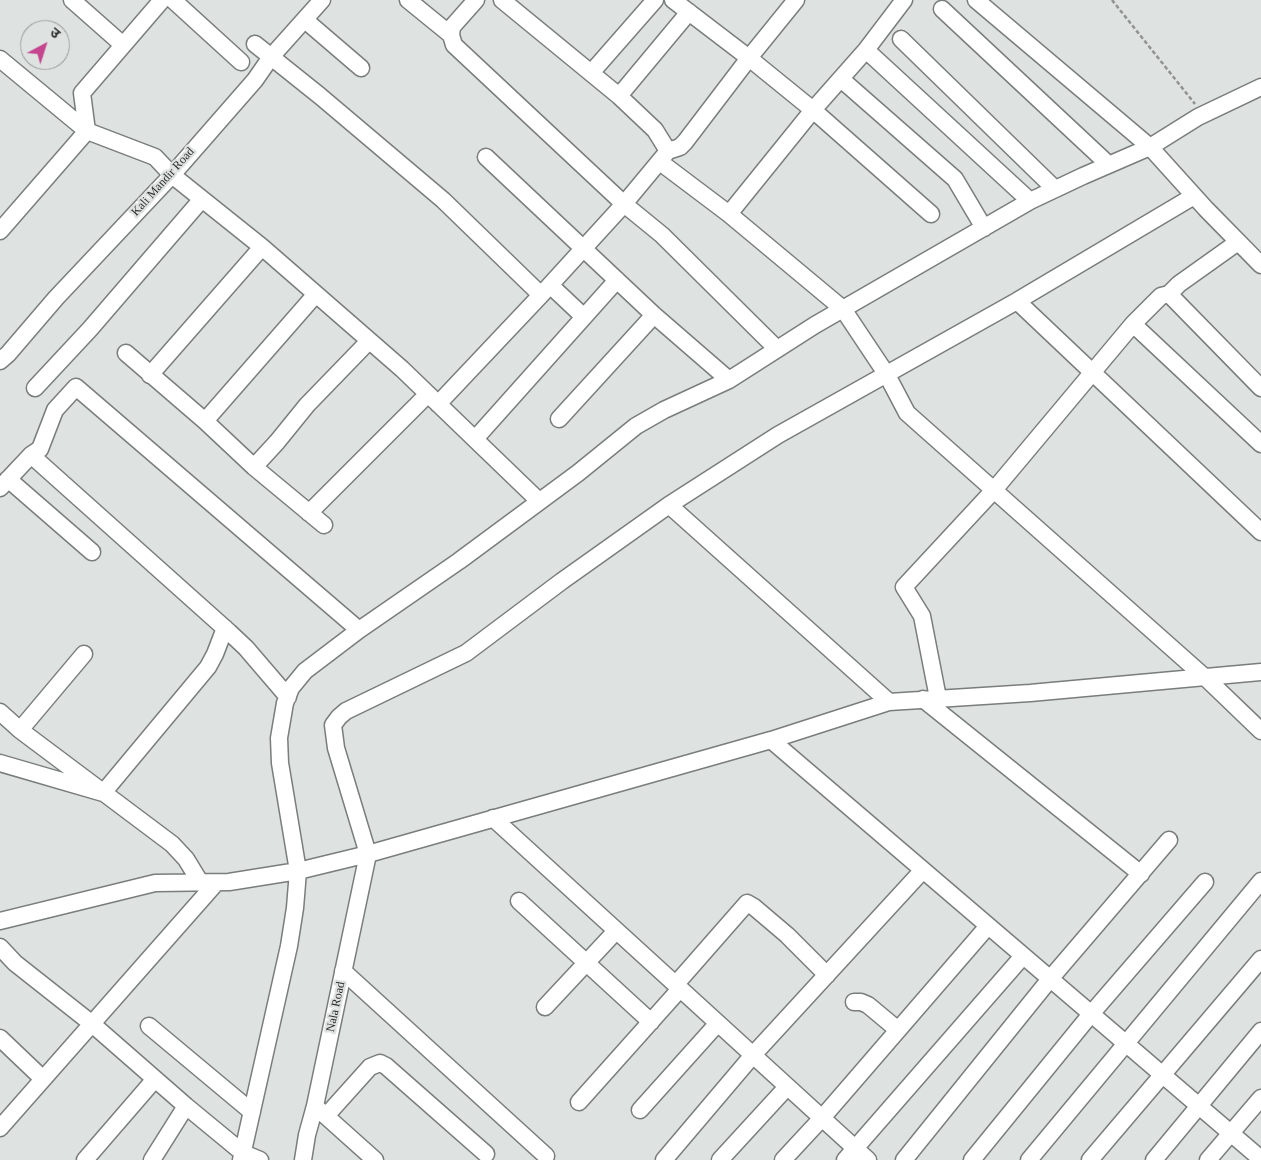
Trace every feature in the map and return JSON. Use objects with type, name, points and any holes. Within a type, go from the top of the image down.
[{"type":"street","points":[[72,0],[123,45]]},
{"type":"street","points":[[0,231],[87,131],[82,93],[162,0]]},
{"type":"street","points":[[173,0],[241,62]]},
{"type":"street","name":"Kali Mandir Road","points":[[0,361],[56,298],[172,175],[255,80],[271,57],[322,0]]},
{"type":"street","points":[[408,0],[451,35]]},
{"type":"street","points":[[476,0],[452,27],[451,35],[454,45],[624,204],[662,236],[777,349]]},
{"type":"street","points":[[502,0],[591,72],[655,130],[664,157],[843,309],[887,375],[907,414],[1205,678],[1261,731]]},
{"type":"street","points":[[591,72],[655,0]]},
{"type":"street","points":[[673,0],[813,110],[931,214]]},
{"type":"street","points":[[309,513],[433,399],[545,290],[624,204],[664,157],[685,142],[796,0]]},
{"type":"street","points":[[729,214],[813,110],[866,50],[904,0]]},
{"type":"street","points":[[976,0],[1150,146],[1194,196],[1261,265]]},
{"type":"street","points":[[942,9],[1108,164]]},
{"type":"street","points":[[619,96],[689,12]]},
{"type":"street","points":[[305,20],[361,68]]},
{"type":"street","points":[[901,39],[1055,189]]},
{"type":"street","points":[[255,44],[443,200],[545,290],[584,317]]},
{"type":"street","points":[[866,50],[1030,201]]},
{"type":"street","points":[[2,63],[87,131],[155,157],[172,175],[262,247],[369,341],[433,399],[539,502]]},
{"type":"street","points":[[840,79],[955,180],[984,228]]},
{"type":"street","points":[[242,1156],[289,946],[302,870],[280,762],[279,738],[281,719],[291,688],[306,671],[359,630],[459,561],[539,502],[636,426],[664,410],[729,380],[843,309],[1030,201],[1150,146],[1204,114],[1261,87]]},
{"type":"street","points":[[486,157],[654,315],[729,380]]},
{"type":"street","points":[[362,855],[333,732],[335,721],[346,711],[466,654],[562,580],[669,505],[778,436],[1017,301],[1194,196]]},
{"type":"street","points":[[36,388],[90,329],[202,199]]},
{"type":"street","points":[[1141,874],[931,699],[922,616],[904,587],[994,490],[1133,324],[1160,296],[1169,294],[1179,284],[1238,242]]},
{"type":"street","points":[[150,375],[262,247]]},
{"type":"street","points":[[475,440],[617,280]]},
{"type":"street","points":[[205,420],[316,294]]},
{"type":"street","points":[[1169,294],[1261,388]]},
{"type":"street","points":[[1017,301],[1092,373],[1258,523]]},
{"type":"street","points":[[559,419],[654,315]]},
{"type":"street","points":[[1133,324],[1260,441]]},
{"type":"street","points":[[254,466],[277,442],[307,405],[369,341]]},
{"type":"street","points":[[126,353],[205,420],[254,466],[324,526]]},
{"type":"street","points":[[92,552],[4,483],[40,448],[55,410],[76,387],[359,630]]},
{"type":"street","points":[[31,455],[246,648],[288,697]]},
{"type":"street","points":[[669,505],[889,702]]},
{"type":"street","points":[[103,792],[208,667],[215,654],[224,628]]},
{"type":"street","points":[[20,730],[84,654]]},
{"type":"street","points":[[0,921],[146,884],[208,882],[302,870],[362,855],[771,740],[889,702],[1261,672]]},
{"type":"street","points":[[0,712],[20,730],[172,844],[208,882]]},
{"type":"street","points":[[771,740],[1261,1159]]},
{"type":"street","points":[[0,763],[103,792]]},
{"type":"street","points":[[493,818],[822,1118],[850,1154],[868,1160]]},
{"type":"street","points":[[904,1160],[1050,979],[1169,840]]},
{"type":"street","name":"Nala Road","points":[[303,1160],[307,1134],[320,1111],[362,855]]},
{"type":"street","points":[[664,1160],[752,1055],[923,870]]},
{"type":"street","points":[[1030,1160],[1261,881]]},
{"type":"street","points":[[0,1128],[91,1023],[208,882]]},
{"type":"street","points":[[972,1160],[1091,1014],[1205,882]]},
{"type":"street","points":[[519,901],[651,1022]]},
{"type":"street","points":[[680,989],[676,984],[747,903],[787,935],[827,975]]},
{"type":"street","points":[[783,1160],[822,1118],[988,926]]},
{"type":"street","points":[[545,1007],[616,931]]},
{"type":"street","points":[[0,948],[91,1023],[242,1156],[260,1160]]},
{"type":"street","points":[[850,1154],[1023,956]]},
{"type":"street","points":[[1090,1160],[1261,959]]},
{"type":"street","points":[[343,971],[546,1156]]},
{"type":"street","points":[[579,1102],[680,989]]},
{"type":"street","points":[[854,1002],[868,1005],[898,1030]]},
{"type":"street","points":[[640,1110],[718,1023]]},
{"type":"street","points":[[149,1026],[252,1112]]},
{"type":"street","points":[[1154,1160],[1198,1105],[1261,1032]]},
{"type":"street","points":[[0,1038],[43,1079]]},
{"type":"street","points":[[375,1160],[320,1111],[370,1067],[380,1063],[386,1066],[486,1154]]},
{"type":"street","points":[[85,1160],[155,1079]]},
{"type":"street","points":[[720,1160],[788,1087]]},
{"type":"street","points":[[1208,1160],[1261,1098]]},
{"type":"street","points":[[152,1160],[186,1106]]},
{"type":"path","points":[[1112,0],[1204,114]]}]
